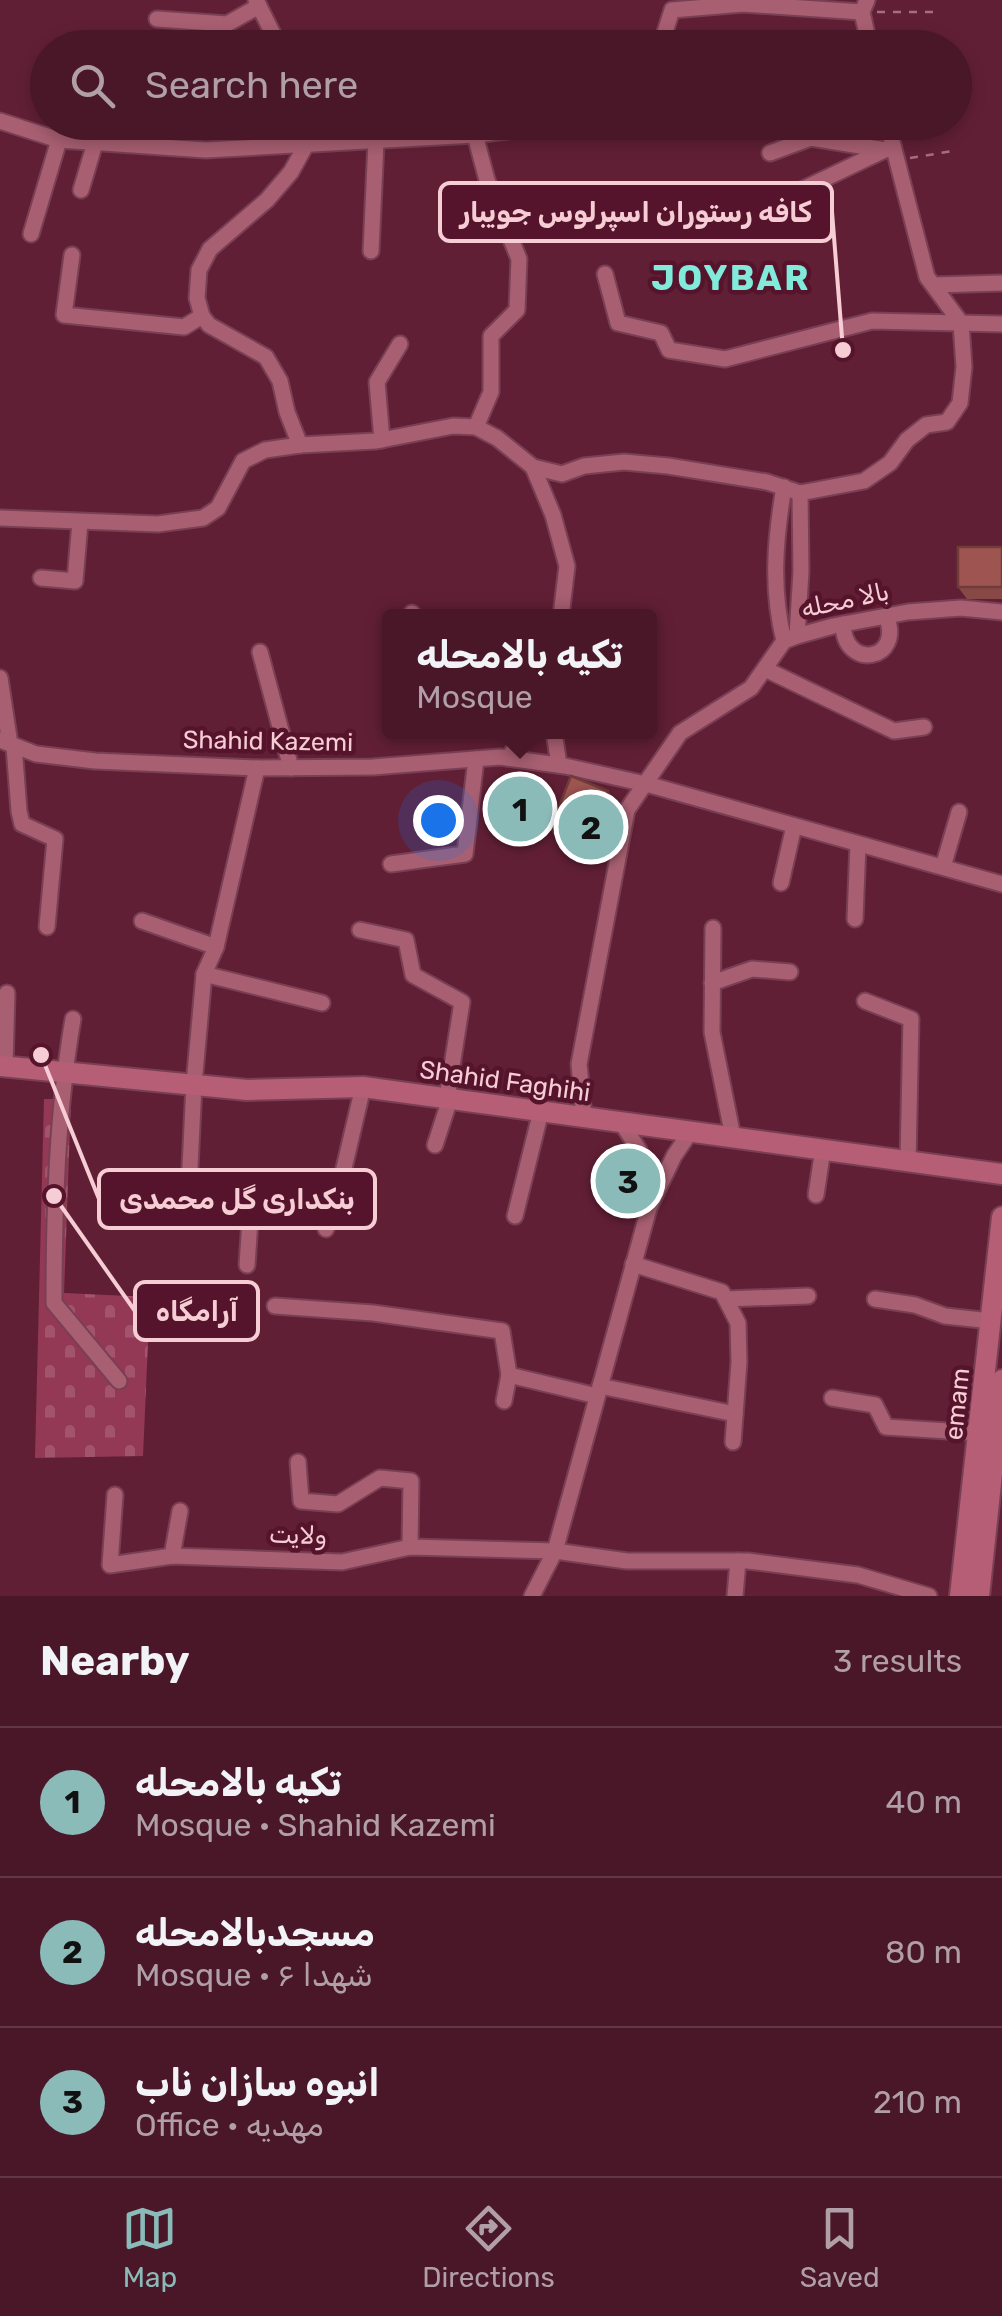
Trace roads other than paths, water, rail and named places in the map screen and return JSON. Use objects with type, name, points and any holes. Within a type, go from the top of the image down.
[{"type":"main road","name":"Shahid Faghihi","points":[[2,1066],[247,1090],[363,1087],[1002,1174]]},
{"type":"main road","name":"emam","points":[[960,1596],[1002,1217]]},
{"type":"main road","name":"emam","points":[[979,1596],[995,1508],[1001,1395]]},
{"type":"street","points":[[846,0],[865,6]]},
{"type":"street","points":[[666,30],[672,10],[743,2],[865,6]]},
{"type":"street","points":[[157,19],[227,24],[258,3],[271,30]]},
{"type":"street","points":[[0,121],[30,131]]},
{"type":"street","points":[[31,234],[59,140],[206,150],[379,140]]},
{"type":"street","points":[[300,444],[280,382],[266,357],[209,326],[197,298],[199,270],[210,249],[267,200],[291,172],[306,140]]},
{"type":"street","points":[[476,140],[487,180],[519,259],[517,310],[491,336],[491,392],[476,427]]},
{"type":"street","points":[[770,152],[805,140]]},
{"type":"street","points":[[823,140],[892,152]]},
{"type":"street","points":[[0,518],[158,524],[203,518],[218,508],[243,461],[266,450],[300,444],[382,440],[453,426],[476,427],[497,438],[533,467],[562,474],[584,466],[624,462],[768,482],[800,493],[864,481],[890,464],[907,440],[926,425],[948,422],[960,403],[964,367],[961,324],[927,277],[890,140]]},
{"type":"street","points":[[371,251],[376,141]]},
{"type":"street","points":[[81,190],[94,143]]},
{"type":"street","points":[[749,196],[776,202],[892,152]]},
{"type":"street","points":[[72,255],[64,315],[184,327],[202,316]]},
{"type":"street","points":[[605,274],[618,323],[661,333],[669,350],[725,359],[872,321],[1002,324]]},
{"type":"street","points":[[934,286],[1002,283]]},
{"type":"street","points":[[382,440],[377,382],[400,344]]},
{"type":"street","points":[[533,467],[553,514],[567,566],[566,609]]},
{"type":"street","points":[[784,487],[776,533],[774,589],[790,639]]},
{"type":"street","points":[[790,639],[802,541],[800,493]]},
{"type":"street","points":[[42,578],[75,581],[80,522]]},
{"type":"street","name":"بالا محله","points":[[584,1117],[580,1064],[627,810],[680,733],[751,688],[790,639],[908,612],[961,608],[1002,612]]},
{"type":"street","points":[[843,624],[844,638],[851,649],[862,655],[873,654],[890,640],[886,616]]},
{"type":"street","points":[[260,652],[291,768]]},
{"type":"street","points":[[765,668],[894,731],[924,727]]},
{"type":"street","points":[[0,678],[22,824],[55,839],[47,927]]},
{"type":"street","points":[[508,758],[520,739]]},
{"type":"street","points":[[555,739],[559,765]]},
{"type":"street","name":"Shahid Kazemi","points":[[8,743],[36,754],[95,761],[258,768],[374,767],[508,758],[559,765],[643,784],[1002,884]]},
{"type":"street","points":[[391,864],[465,854],[476,759]]},
{"type":"street","points":[[247,1265],[250,1221],[188,1209],[204,974],[216,948],[258,768]]},
{"type":"street","points":[[943,867],[959,812]]},
{"type":"street","points":[[781,883],[794,826]]},
{"type":"street","points":[[855,919],[858,844]]},
{"type":"street","points":[[142,921],[216,948]]},
{"type":"street","points":[[712,928],[712,1032],[733,1137]]},
{"type":"street","points":[[360,930],[406,940],[413,975],[462,1002],[448,1099],[435,1145]]},
{"type":"street","points":[[712,983],[752,969],[790,972]]},
{"type":"street","points":[[204,974],[322,1003]]},
{"type":"street","points":[[2,1066],[7,992]]},
{"type":"street","points":[[865,1001],[910,1018],[908,1161]]},
{"type":"street","points":[[73,1019],[64,1072],[54,1303],[119,1381]]},
{"type":"street","points":[[326,1228],[363,1087]]},
{"type":"street","points":[[515,1216],[541,1111]]},
{"type":"street","points":[[621,1122],[638,1150],[649,1208]]},
{"type":"street","points":[[532,1596],[555,1551],[649,1208],[674,1156],[691,1132]]},
{"type":"street","points":[[816,1195],[823,1149]]},
{"type":"street","points":[[634,1264],[722,1292],[726,1298],[738,1323],[733,1442]]},
{"type":"street","points":[[726,1298],[808,1296]]},
{"type":"street","points":[[875,1299],[915,1305],[945,1316],[991,1321]]},
{"type":"street","points":[[275,1306],[373,1312],[502,1331],[509,1376],[504,1400]]},
{"type":"street","points":[[509,1376],[735,1414]]},
{"type":"street","points":[[832,1398],[875,1405],[886,1427],[979,1433]]},
{"type":"street","points":[[298,1462],[302,1502],[338,1504],[380,1478],[411,1482],[410,1548]]},
{"type":"street","name":"ولایت","points":[[115,1495],[110,1565],[172,1556],[342,1562],[410,1548],[555,1551],[626,1560],[738,1561],[858,1575],[879,1589],[929,1596]]},
{"type":"street","points":[[172,1556],[180,1511]]},
{"type":"street","points":[[735,1596],[738,1561]]},
{"type":"place","name":"کافه رستوران اسپرلوس جویبار","points":[[843,350]]},
{"type":"place","name":"تکیه بالامحله","points":[[520,809]]},
{"type":"place","name":"مسجدبالامحله","points":[[591,827]]},
{"type":"place","name":"بنکداری گل محمدی","points":[[41,1055]]},
{"type":"place","name":"انبوه سازان ناب","points":[[628,1181]]},
{"type":"place","name":"آرامگاه","points":[[54,1196]]},
{"type":"district","name":"JOYBAR","points":[[731,278]]}]
